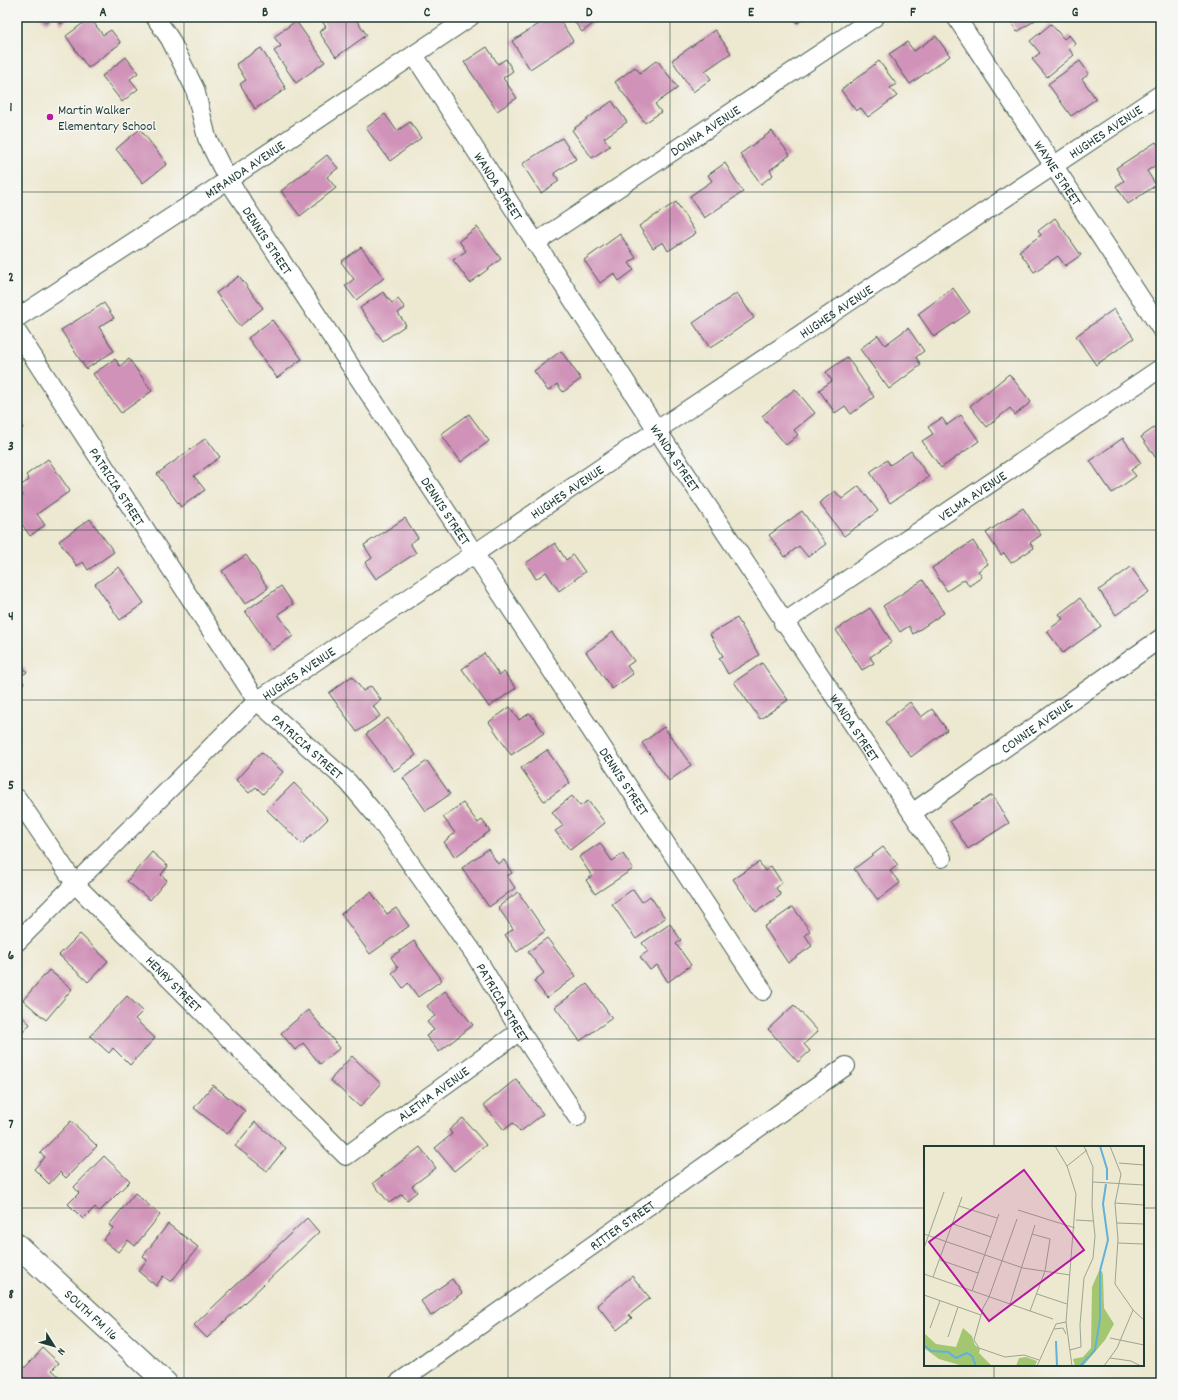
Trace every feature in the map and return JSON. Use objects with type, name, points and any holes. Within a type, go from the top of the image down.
[{"type":"main road","name":"SOUTH FM 116","points":[[17,1245],[166,1383]]},
{"type":"street","name":"DENNIS STREET","points":[[156,17],[170,39],[195,89],[207,138],[228,180],[763,991]]},
{"type":"street","name":"MIRANDA AVENUE","points":[[17,318],[228,180],[470,17]]},
{"type":"street","name":"DONNA AVENUE","points":[[535,243],[875,17]]},
{"type":"street","name":"WAYNE STREET","points":[[956,17],[1161,328]]},
{"type":"street","name":"WANDA STREET","points":[[414,55],[783,622],[942,858]]},
{"type":"street","name":"HUGHES AVENUE","points":[[17,942],[76,885],[257,701],[657,430],[1161,94]]},
{"type":"street","name":"PATRICIA STREET","points":[[17,332],[257,701],[348,782],[380,820],[475,955],[520,1031],[577,1117]]},
{"type":"street","name":"VELMA AVENUE","points":[[783,622],[1161,368]]},
{"type":"street","name":"CONNIE AVENUE","points":[[912,814],[1161,638]]},
{"type":"street","name":"HENRY STREET","points":[[17,798],[76,885],[346,1156]]},
{"type":"street","name":"ALETHA AVENUE","points":[[346,1156],[520,1031]]},
{"type":"street","name":"RITTER STREET","points":[[398,1383],[846,1066]]},
{"type":"building","points":[[41,17],[54,17],[46,23]]},
{"type":"building","points":[[56,17],[70,17],[61,24]]},
{"type":"building","points":[[319,17],[354,17],[367,35],[336,57],[319,32],[326,27]]},
{"type":"building","points":[[550,17],[558,17],[573,41],[530,69],[512,41]]},
{"type":"building","points":[[571,17],[602,17],[582,32]]},
{"type":"building","points":[[793,17],[806,17],[797,23]]},
{"type":"building","points":[[1008,17],[1040,17],[1017,32]]},
{"type":"building","points":[[90,18],[103,35],[111,30],[121,43],[88,68],[66,36]]},
{"type":"building","points":[[296,21],[325,62],[296,83],[274,51],[281,46],[274,37]]},
{"type":"building","points":[[1051,24],[1064,39],[1069,35],[1076,44],[1069,49],[1074,55],[1047,77],[1032,59],[1040,53],[1030,41]]},
{"type":"building","points":[[715,30],[731,53],[705,71],[711,79],[693,92],[672,60]]},
{"type":"building","points":[[936,36],[950,56],[910,84],[889,54],[907,42],[914,51]]},
{"type":"building","points":[[487,47],[498,64],[506,59],[513,71],[503,78],[517,98],[497,111],[464,62]]},
{"type":"building","points":[[261,48],[286,89],[255,109],[240,84],[246,80],[236,64]]},
{"type":"building","points":[[126,57],[138,73],[130,79],[138,89],[122,102],[102,76]]},
{"type":"building","points":[[657,60],[678,88],[655,104],[661,112],[645,123],[615,82],[635,67],[640,73]]},
{"type":"building","points":[[879,61],[896,84],[890,88],[897,96],[868,117],[861,108],[856,111],[841,90]]},
{"type":"building","points":[[1080,61],[1089,74],[1082,79],[1096,99],[1071,116],[1048,84]]},
{"type":"building","points":[[612,101],[627,122],[604,138],[610,146],[592,158],[572,130]]},
{"type":"building","points":[[385,114],[397,131],[410,122],[421,138],[390,161],[366,128]]},
{"type":"building","points":[[140,129],[167,164],[143,183],[116,149]]},
{"type":"building","points":[[772,131],[790,155],[770,170],[773,175],[761,184],[740,154]]},
{"type":"building","points":[[562,138],[576,159],[554,173],[559,181],[541,193],[522,164]]},
{"type":"building","points":[[1156,142],[1161,149],[1161,162],[1147,171],[1156,185],[1128,204],[1116,186],[1124,181],[1116,168]]},
{"type":"building","points":[[327,155],[338,168],[327,177],[336,188],[300,216],[281,191]]},
{"type":"building","points":[[725,163],[743,192],[704,218],[690,196],[712,181],[708,175]]},
{"type":"building","points":[[676,202],[696,233],[668,251],[663,242],[653,248],[639,226]]},
{"type":"building","points":[[1055,218],[1081,255],[1065,266],[1058,256],[1034,272],[1019,251],[1041,235],[1038,231]]},
{"type":"building","points":[[477,227],[501,259],[470,283],[453,260],[466,251],[459,241]]},
{"type":"building","points":[[620,234],[636,258],[629,263],[634,270],[619,281],[614,273],[600,283],[584,260]]},
{"type":"building","points":[[361,247],[384,278],[356,300],[345,286],[354,279],[341,262]]},
{"type":"building","points":[[239,276],[263,308],[240,326],[216,293]]},
{"type":"building","points":[[953,288],[970,312],[934,337],[918,314]]},
{"type":"building","points":[[383,292],[392,303],[398,299],[405,308],[398,313],[406,325],[383,341],[360,308]]},
{"type":"building","points":[[737,293],[754,318],[710,348],[693,323]]},
{"type":"building","points":[[104,303],[114,318],[99,327],[114,351],[86,369],[61,330]]},
{"type":"building","points":[[1114,309],[1134,338],[1096,365],[1076,336]]},
{"type":"building","points":[[272,320],[302,359],[277,378],[248,338]]},
{"type":"building","points":[[908,328],[924,351],[916,357],[921,365],[889,389],[860,349],[878,335],[885,345]]},
{"type":"building","points":[[561,351],[581,379],[563,392],[557,384],[548,391],[534,371]]},
{"type":"building","points":[[847,357],[874,397],[851,414],[845,406],[835,413],[819,390],[832,381],[826,372]]},
{"type":"building","points":[[115,359],[120,366],[129,359],[152,391],[121,413],[93,374]]},
{"type":"building","points":[[1009,374],[1031,402],[1015,415],[1010,408],[987,427],[970,406]]},
{"type":"building","points":[[795,389],[815,413],[794,430],[798,435],[786,445],[762,416]]},
{"type":"building","points":[[469,414],[489,441],[461,462],[441,434]]},
{"type":"building","points":[[961,415],[979,441],[941,468],[922,441],[933,434],[928,427],[942,418],[947,425]]},
{"type":"building","points":[[17,419],[23,428],[17,432]]},
{"type":"building","points":[[1161,423],[1161,455],[1156,458],[1141,437]]},
{"type":"building","points":[[206,438],[220,457],[194,476],[205,490],[181,507],[157,474]]},
{"type":"building","points":[[1123,438],[1141,463],[1131,470],[1136,476],[1112,493],[1090,461]]},
{"type":"building","points":[[911,451],[929,477],[890,503],[870,472],[887,460],[890,465]]},
{"type":"building","points":[[48,459],[70,491],[37,514],[45,525],[30,536],[17,517],[17,500],[23,496],[17,488],[29,480],[26,475]]},
{"type":"building","points":[[859,486],[878,511],[844,536],[819,503],[835,491],[842,499]]},
{"type":"building","points":[[1023,508],[1041,535],[1030,543],[1034,548],[1011,563],[1004,553],[1001,555],[986,533]]},
{"type":"building","points":[[802,511],[826,544],[808,557],[799,546],[785,557],[769,535]]},
{"type":"building","points":[[405,518],[418,538],[410,543],[416,553],[376,579],[365,563],[372,558],[364,545]]},
{"type":"building","points":[[90,519],[114,552],[88,570],[83,562],[77,566],[59,541]]},
{"type":"building","points":[[973,541],[988,564],[978,571],[982,577],[969,586],[965,579],[947,591],[932,568]]},
{"type":"building","points":[[555,543],[566,560],[573,555],[585,572],[559,591],[546,572],[536,579],[526,563]]},
{"type":"building","points":[[246,555],[268,588],[245,604],[222,571]]},
{"type":"building","points":[[119,567],[144,603],[120,620],[95,584]]},
{"type":"building","points":[[1131,567],[1149,592],[1116,615],[1099,590]]},
{"type":"building","points":[[923,580],[944,613],[913,634],[909,626],[900,632],[883,606]]},
{"type":"building","points":[[281,586],[293,604],[278,614],[293,636],[272,650],[245,611]]},
{"type":"building","points":[[1080,598],[1101,626],[1063,653],[1047,631],[1063,619],[1059,614]]},
{"type":"building","points":[[870,608],[892,642],[870,657],[874,663],[862,670],[836,630]]},
{"type":"building","points":[[737,618],[759,655],[728,674],[719,658],[723,656],[710,634]]},
{"type":"building","points":[[613,632],[634,661],[627,666],[633,674],[612,689],[586,652]]},
{"type":"building","points":[[484,653],[499,675],[504,672],[516,688],[489,707],[462,669]]},
{"type":"building","points":[[17,659],[27,672],[19,677],[24,683],[17,689]]},
{"type":"building","points":[[762,663],[788,700],[760,719],[734,682]]},
{"type":"building","points":[[352,676],[363,691],[371,686],[381,700],[373,706],[380,716],[357,732],[329,693]]},
{"type":"building","points":[[1161,689],[1161,700],[1156,693]]},
{"type":"building","points":[[910,702],[921,717],[932,709],[947,730],[911,757],[885,722]]},
{"type":"building","points":[[510,707],[519,720],[530,713],[544,733],[511,755],[489,722]]},
{"type":"building","points":[[388,718],[416,755],[394,771],[366,734]]},
{"type":"building","points":[[664,727],[691,765],[669,781],[642,743]]},
{"type":"building","points":[[547,750],[570,783],[544,801],[521,768]]},
{"type":"building","points":[[261,752],[283,772],[263,794],[256,787],[249,793],[236,780]]},
{"type":"building","points":[[427,761],[450,794],[426,811],[403,778]]},
{"type":"building","points":[[294,783],[328,819],[302,844],[267,810]]},
{"type":"building","points":[[992,795],[1009,823],[968,849],[950,821]]},
{"type":"building","points":[[572,796],[580,806],[588,801],[605,823],[570,850],[555,831],[563,826],[552,812]]},
{"type":"building","points":[[463,803],[478,823],[482,820],[490,831],[455,857],[444,842],[455,833],[443,817]]},
{"type":"building","points":[[600,843],[612,861],[623,854],[633,869],[595,894],[586,880],[592,876],[579,857]]},
{"type":"building","points":[[883,847],[898,865],[890,871],[900,883],[878,900],[854,869]]},
{"type":"building","points":[[488,849],[498,864],[504,860],[512,873],[507,876],[515,888],[489,907],[462,868]]},
{"type":"building","points":[[152,852],[168,866],[161,875],[167,880],[150,900],[127,881]]},
{"type":"building","points":[[759,862],[765,871],[771,866],[782,883],[776,888],[781,895],[756,912],[733,879]]},
{"type":"building","points":[[633,889],[642,902],[650,896],[665,918],[636,939],[612,904]]},
{"type":"building","points":[[371,892],[387,914],[396,908],[409,926],[370,954],[341,914]]},
{"type":"building","points":[[518,892],[545,931],[517,952],[505,935],[513,929],[498,907]]},
{"type":"building","points":[[793,907],[810,931],[805,935],[812,946],[788,963],[764,927]]},
{"type":"building","points":[[670,924],[681,940],[676,944],[691,965],[668,982],[657,965],[650,970],[640,957],[648,951],[642,943]]},
{"type":"building","points":[[80,934],[108,961],[88,982],[59,955]]},
{"type":"building","points":[[547,938],[576,976],[547,998],[534,981],[544,973],[528,952]]},
{"type":"building","points":[[414,941],[442,980],[418,997],[408,983],[403,988],[392,973],[398,968],[391,957]]},
{"type":"building","points":[[49,970],[72,989],[46,1020],[23,1000]]},
{"type":"building","points":[[587,984],[612,1018],[580,1041],[555,1007]]},
{"type":"building","points":[[445,991],[473,1025],[439,1052],[426,1036],[434,1030],[427,1022],[435,1016],[427,1006]]},
{"type":"building","points":[[127,996],[143,1011],[135,1019],[155,1038],[130,1065],[113,1048],[109,1053],[90,1036]]},
{"type":"building","points":[[794,1005],[818,1031],[804,1044],[810,1051],[798,1062],[768,1029]]},
{"type":"building","points":[[308,1010],[340,1048],[320,1064],[303,1043],[295,1050],[281,1033]]},
{"type":"building","points":[[17,1012],[30,1024],[17,1039]]},
{"type":"building","points":[[352,1056],[381,1084],[360,1107],[330,1080]]},
{"type":"building","points":[[516,1079],[543,1114],[520,1132],[513,1123],[504,1130],[484,1105]]},
{"type":"building","points":[[213,1085],[245,1111],[227,1134],[194,1108]]},
{"type":"building","points":[[463,1118],[486,1145],[454,1171],[435,1148],[452,1134],[449,1130]]},
{"type":"building","points":[[71,1121],[97,1146],[66,1178],[60,1172],[49,1184],[34,1169],[45,1157],[40,1153]]},
{"type":"building","points":[[255,1122],[286,1148],[267,1171],[235,1146]]},
{"type":"building","points":[[420,1147],[436,1168],[412,1186],[417,1192],[407,1200],[402,1194],[389,1203],[373,1183]]},
{"type":"building","points":[[104,1156],[130,1181],[99,1212],[95,1207],[83,1219],[68,1204],[79,1193],[74,1187]]},
{"type":"building","points":[[135,1193],[160,1215],[135,1246],[128,1240],[118,1252],[103,1240],[113,1228],[109,1225]]},
{"type":"building","points":[[307,1218],[319,1232],[207,1338],[194,1325]]},
{"type":"building","points":[[168,1224],[198,1247],[171,1282],[163,1276],[156,1286],[138,1271],[147,1260],[143,1256]]},
{"type":"building","points":[[632,1276],[650,1298],[629,1315],[632,1318],[617,1330],[597,1305]]},
{"type":"building","points":[[452,1279],[462,1293],[431,1316],[421,1301]]},
{"type":"building","points":[[43,1348],[59,1363],[52,1370],[66,1383],[29,1383],[19,1374]]},
{"type":"place","name":"Martin Walker Elementary School","points":[[50,117]]}]
